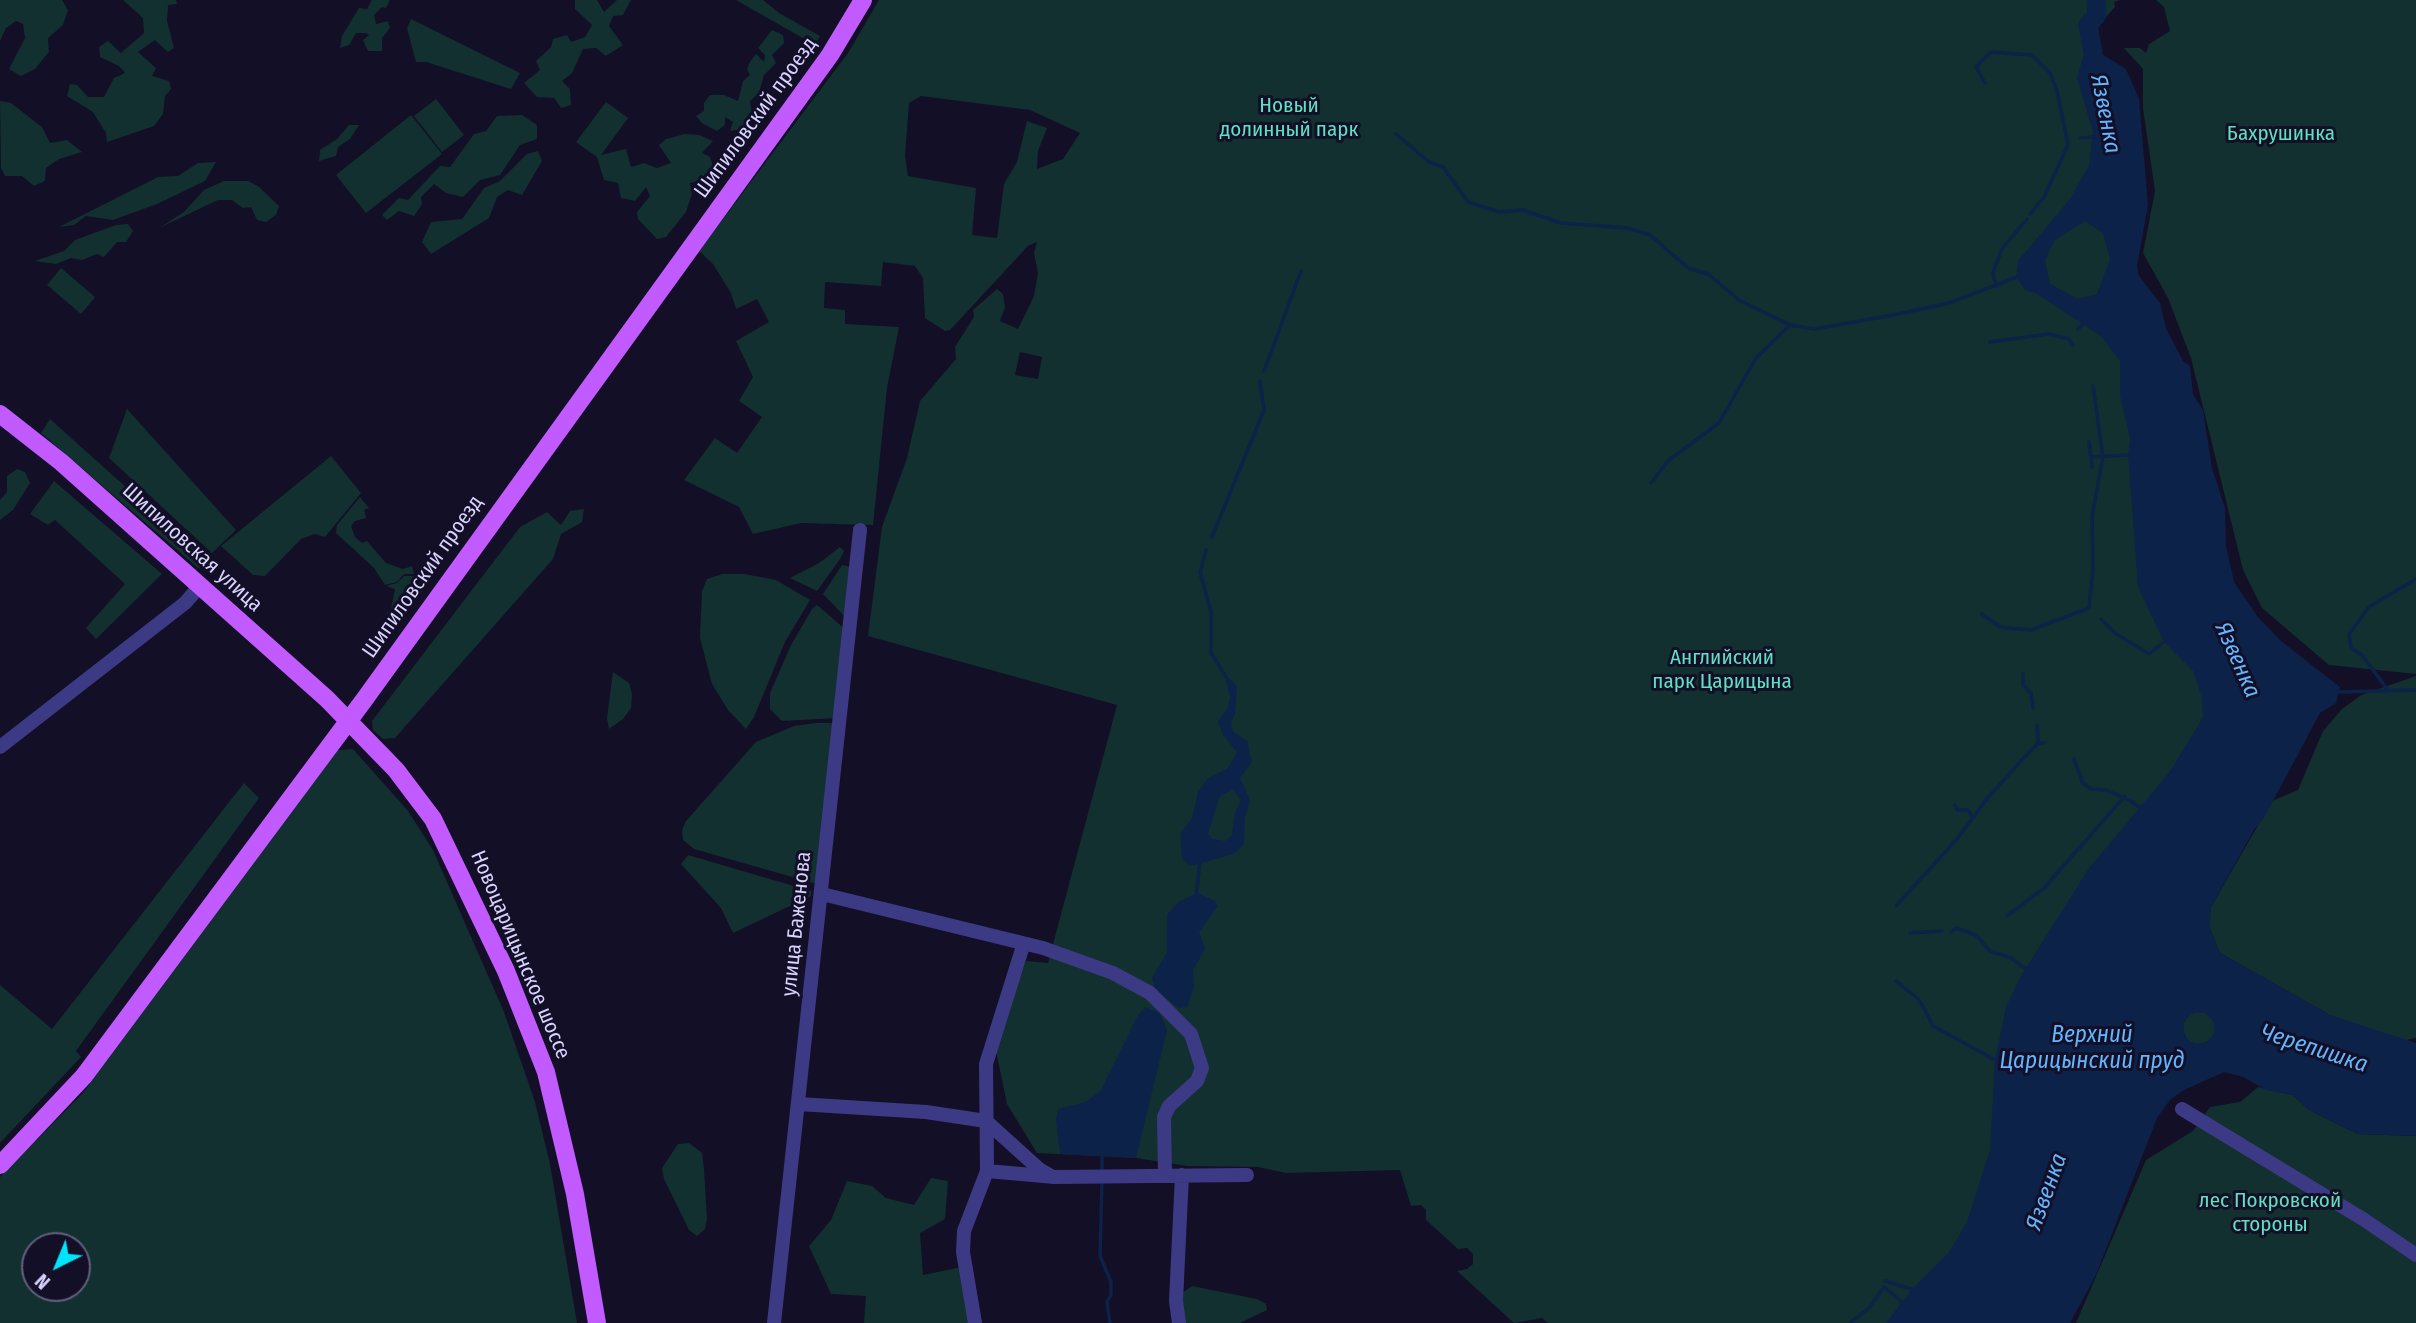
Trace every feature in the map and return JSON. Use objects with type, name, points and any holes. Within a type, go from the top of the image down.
[{"type":"main road","name":"Шипиловский проезд","points":[[0,1165],[84,1076],[348,721],[830,55],[863,0]]},
{"type":"main road","name":"Шипиловская улица","points":[[0,414],[61,462],[348,721]]},
{"type":"main road","name":"Новоцарицынское шоссе","points":[[348,721],[396,769],[433,818],[519,1002],[556,1109],[575,1194],[597,1323]]},
{"type":"street","name":"улица Баженова","points":[[774,1323],[860,530]]},
{"type":"street","points":[[0,747],[186,603],[200,586]]},
{"type":"street","points":[[822,894],[1023,946],[1043,948],[1082,960],[1150,993],[1191,1034],[1202,1068],[1196,1081],[1170,1106],[1164,1117],[1165,1175]]},
{"type":"street","points":[[975,1323],[963,1252],[964,1231],[987,1171],[986,1064],[1023,946]]},
{"type":"street","points":[[799,1104],[913,1111],[986,1121],[1039,1169],[1054,1177]]},
{"type":"street","points":[[2182,1109],[2363,1219],[2416,1255]]},
{"type":"street","points":[[987,1171],[1054,1177],[1247,1175]]},
{"type":"street","points":[[1178,1323],[1182,1175]]},
{"type":"green space","points":[[0,0],[62,0],[68,10],[63,25],[48,38],[49,52],[35,69],[21,76],[9,69],[25,38],[23,24],[16,21],[6,28],[0,41]]},
{"type":"green space","points":[[123,0],[176,0],[177,4],[168,5],[167,21],[174,48],[168,52],[155,40],[138,52],[156,68],[152,76],[169,81],[171,89],[165,96],[163,114],[154,126],[107,142],[106,133],[93,112],[67,96],[70,84],[77,85],[88,97],[104,97],[114,78],[125,73],[119,66],[100,57],[99,47],[108,41],[121,53],[144,33],[143,18]]},
{"type":"green space","points":[[372,0],[390,0],[386,8],[382,7],[374,15],[376,24],[388,21],[390,28],[382,38],[382,51],[368,51],[363,40],[369,35],[366,33],[356,33],[349,45],[340,48],[342,36],[359,8],[367,9]]},
{"type":"green space","points":[[575,0],[597,0],[604,12],[617,0],[631,0],[623,15],[613,16],[609,26],[623,45],[606,56],[596,48],[583,49],[572,73],[562,81],[570,89],[571,105],[561,108],[554,98],[537,97],[524,83],[540,70],[536,61],[551,47],[553,39],[567,35],[571,42],[585,37],[592,25],[575,9]]},
{"type":"green space","points":[[736,0],[763,0],[779,13],[820,36],[815,45]]},
{"type":"green space","name":"Английский парк Царицына","points":[[879,0],[2120,0],[2114,2],[2115,7],[2106,17],[2093,25],[2089,38],[2116,274],[2244,668],[1997,1323],[1548,1323],[1542,1318],[1514,1323],[1457,1271],[1467,1269],[1473,1264],[1473,1254],[1467,1248],[1458,1249],[1426,1220],[1426,1210],[1421,1205],[1411,1206],[1400,1170],[1286,1173],[1258,1167],[1187,1166],[1136,1158],[1037,1153],[1007,1104],[995,1046],[1026,961],[1048,963],[1117,705],[868,636],[882,527],[907,458],[920,401],[956,359],[955,347],[974,317],[973,310],[997,289],[1003,294],[1005,307],[1000,321],[1018,329],[1034,296],[1038,273],[1034,253],[1037,242],[1028,246],[950,330],[945,331],[925,318],[923,278],[915,266],[883,262],[881,286],[825,282],[824,308],[845,310],[845,324],[899,327],[887,388],[873,525],[801,523],[753,534],[739,507],[684,480],[715,438],[737,453],[762,417],[739,401],[753,377],[736,341],[769,322],[757,299],[736,309],[731,293],[713,264],[699,251],[848,53]],"holes":[[[921,96],[1030,110],[1080,133],[1063,159],[1037,169],[1038,151],[1047,128],[1027,121],[1017,162],[1004,184],[997,238],[972,235],[976,188],[908,176],[905,156],[909,103]],[[1020,352],[1042,357],[1038,379],[1015,375]]]},
{"type":"green space","name":"Бахрушинка","points":[[2156,0],[2416,0],[2416,674],[2329,665],[2262,608],[2243,570],[2191,358],[2168,298],[2143,253],[2155,191],[2143,108],[2143,69],[2124,48],[2140,48],[2146,53],[2149,44],[2170,31],[2164,7]]},
{"type":"green space","points":[[411,19],[520,73],[511,89],[426,62],[416,62],[407,28]]},
{"type":"green space","points":[[772,30],[783,35],[784,43],[772,55],[776,63],[764,75],[759,93],[750,101],[753,121],[742,129],[730,131],[733,122],[725,117],[725,125],[717,131],[702,123],[696,116],[704,111],[704,103],[710,95],[724,95],[738,101],[743,81],[750,75],[747,69],[750,62],[756,54],[764,62],[765,55],[758,48]]},
{"type":"green space","points":[[436,99],[464,135],[442,152],[414,116]]},
{"type":"green space","points":[[0,101],[11,103],[42,127],[50,143],[67,140],[82,152],[59,159],[46,168],[45,181],[34,186],[22,176],[5,176],[1,168]]},
{"type":"green space","points":[[606,102],[628,118],[601,155],[626,149],[631,167],[644,163],[657,168],[671,163],[659,145],[666,139],[685,134],[699,135],[713,141],[702,153],[710,157],[714,169],[711,178],[690,183],[692,194],[686,212],[666,237],[657,239],[638,219],[637,212],[650,196],[646,187],[635,201],[621,198],[618,183],[604,180],[597,157],[576,142]]},
{"type":"green space","points":[[411,115],[442,154],[366,213],[336,175]]},
{"type":"green space","points":[[522,115],[537,125],[537,139],[520,145],[500,175],[480,180],[463,197],[446,193],[434,184],[421,197],[422,204],[414,216],[399,211],[387,220],[382,215],[399,198],[408,200],[440,166],[450,167],[474,134],[486,131],[497,116]]},
{"type":"green space","points":[[349,125],[359,125],[350,139],[338,147],[336,156],[319,161],[320,150],[337,139]]},
{"type":"green space","points":[[538,151],[542,161],[522,195],[508,190],[497,197],[489,218],[431,254],[422,242],[431,222],[462,219],[484,188],[500,181],[527,154]]},
{"type":"green space","points":[[216,162],[205,181],[157,204],[113,220],[86,216],[74,225],[59,227],[158,177],[178,176],[198,163]]},
{"type":"green space","points":[[224,181],[248,181],[258,186],[279,206],[276,215],[266,222],[257,220],[251,207],[243,208],[232,200],[218,200],[159,228],[184,212],[204,190]]},
{"type":"green space","points":[[128,224],[133,231],[126,242],[117,242],[104,257],[97,254],[82,260],[71,258],[56,264],[35,261],[64,251],[75,240],[116,225]]},
{"type":"green space","points":[[61,268],[95,297],[81,314],[47,285]]},
{"type":"green space","points":[[127,409],[236,530],[212,553],[109,458]]},
{"type":"green space","points":[[50,419],[206,559],[200,567],[41,433]]},
{"type":"green space","points":[[331,456],[361,493],[325,537],[315,534],[301,539],[265,576],[253,575],[221,546]]},
{"type":"green space","points":[[17,469],[25,472],[30,483],[13,510],[0,520],[0,500],[7,492],[7,476]]},
{"type":"green space","points":[[54,481],[162,574],[96,639],[86,628],[125,584],[55,520],[48,525],[30,514]]},
{"type":"green space","points":[[360,497],[369,508],[364,510],[366,518],[355,521],[351,526],[355,537],[362,543],[367,541],[386,563],[403,569],[412,566],[414,574],[404,574],[397,582],[385,585],[374,568],[336,533],[337,525]]},
{"type":"green space","points":[[584,509],[582,522],[561,534],[553,559],[395,738],[383,739],[373,730],[372,721],[520,527],[547,512],[561,525],[570,511]]},
{"type":"green space","points":[[840,547],[844,551],[840,559],[817,591],[790,578],[819,563]]},
{"type":"green space","points":[[842,565],[851,567],[846,618],[823,594]]},
{"type":"green space","points":[[722,574],[744,574],[776,580],[810,600],[785,642],[754,717],[746,729],[728,710],[712,684],[700,638],[702,591],[707,579]]},
{"type":"green space","points":[[404,576],[415,576],[424,589],[407,612],[386,614],[391,609],[395,589],[386,586],[397,583]]},
{"type":"green space","points":[[817,605],[845,629],[837,718],[782,721],[770,709],[770,693],[791,645]]},
{"type":"green space","points":[[613,672],[629,683],[632,694],[631,708],[623,719],[609,729],[607,718]]},
{"type":"green space","points":[[2416,676],[2416,1038],[2401,1041],[2330,1015],[2220,953],[2210,929],[2210,914],[2211,907],[2272,801],[2298,790],[2323,731],[2342,709],[2361,695]]},
{"type":"green space","points":[[835,723],[817,884],[694,849],[683,840],[682,830],[686,821],[756,742],[794,726]]},
{"type":"green space","points":[[353,749],[408,811],[433,850],[504,1012],[535,1102],[550,1164],[577,1323],[0,1323],[0,1177],[83,1093],[338,750]]},
{"type":"green space","points":[[244,783],[259,798],[76,1051],[81,1057],[0,1143],[0,985],[52,1029]]},
{"type":"green space","points":[[688,855],[811,891],[811,896],[733,933],[721,908],[681,864]]},
{"type":"green space","points":[[2199,1012],[2210,1017],[2215,1028],[2210,1039],[2199,1044],[2188,1039],[2183,1028],[2188,1017]]},
{"type":"green space","name":"лес Покровской стороны","points":[[2258,1087],[2293,1095],[2309,1110],[2358,1134],[2416,1136],[2416,1323],[2076,1323],[2146,1160],[2193,1131],[2210,1107],[2240,1102]]},
{"type":"green space","points":[[689,1143],[702,1153],[704,1169],[707,1219],[705,1229],[697,1236],[689,1230],[664,1179],[662,1168],[678,1144]]},
{"type":"green space","points":[[931,1178],[948,1181],[945,1219],[920,1233],[923,1275],[972,1265],[982,1323],[864,1323],[866,1296],[831,1294],[809,1246],[831,1220],[847,1181],[872,1186],[886,1198],[914,1205]]},
{"type":"green space","points":[[1192,1286],[1257,1299],[1266,1304],[1267,1310],[1240,1323],[1184,1323],[1182,1293]]},
{"type":"water","name":"Верхний Царицынский пруд","points":[[2095,44],[2102,54],[2126,69],[2139,99],[2148,205],[2137,266],[2139,276],[2160,303],[2166,328],[2183,361],[2190,366],[2193,394],[2203,410],[2212,468],[2225,508],[2226,546],[2234,582],[2258,617],[2281,641],[2340,687],[2336,703],[2320,713],[2264,818],[2254,830],[2211,907],[2210,929],[2220,953],[2330,1015],[2416,1043],[2416,1136],[2358,1134],[2309,1110],[2293,1095],[2266,1090],[2243,1077],[2224,1072],[2182,1091],[2170,1100],[2157,1118],[2096,1275],[2070,1323],[1886,1323],[1912,1289],[1949,1252],[1967,1222],[1990,1150],[1995,1060],[2006,1007],[2019,979],[2089,868],[2171,770],[2203,717],[2202,698],[2193,671],[2164,642],[2138,587],[2128,455],[2130,438],[2120,396],[2120,361],[2101,336],[2037,294],[2025,290],[2016,277],[2018,261],[2070,199],[2089,165],[2093,132],[2077,78],[2086,47]],"holes":[[[2085,221],[2103,233],[2110,259],[2097,294],[2078,299],[2050,284],[2045,260],[2055,240]],[[2193,1013],[2205,1013],[2214,1022],[2214,1034],[2206,1043],[2193,1043],[2184,1036],[2184,1021]]]},
{"type":"water","points":[[1224,673],[1237,686],[1235,714],[1231,722],[1233,731],[1247,741],[1252,762],[1240,778],[1250,800],[1245,817],[1244,845],[1233,854],[1190,866],[1182,859],[1180,834],[1192,818],[1198,792],[1208,778],[1228,768],[1237,752],[1223,735],[1218,722],[1228,707],[1230,697]],"holes":[[[1233,790],[1241,800],[1235,812],[1232,835],[1225,841],[1212,839],[1208,833],[1220,796]]]},
{"type":"water","points":[[1198,893],[1215,901],[1218,906],[1199,932],[1205,949],[1193,970],[1194,987],[1187,1007],[1178,1008],[1155,989],[1152,978],[1167,952],[1167,915],[1178,902]]},
{"type":"water","points":[[1145,1007],[1159,1012],[1167,1030],[1136,1158],[1060,1154],[1056,1120],[1058,1109],[1086,1102],[1101,1090],[1138,1015]]},
{"type":"waterway","name":"Язвенка","points":[[2096,0],[2097,15],[2088,25],[2096,69]]},
{"type":"waterway","points":[[1985,83],[1976,67],[1991,52],[2032,55],[2050,73],[2057,91],[2068,145],[2044,197],[2030,214]]},
{"type":"waterway","points":[[1396,134],[1429,162],[1443,167],[1468,202],[1499,212],[1523,210],[1561,223],[1628,228],[1650,235],[1688,268],[1708,274],[1739,300],[1790,325],[1815,329],[1893,315],[1949,303],[2017,277]]},
{"type":"waterway","points":[[2080,138],[2094,137]]},
{"type":"waterway","points":[[1996,286],[1993,273],[2002,249],[2027,219]]},
{"type":"waterway","points":[[1264,371],[1301,271]]},
{"type":"waterway","points":[[2078,329],[2083,324]]},
{"type":"waterway","points":[[1651,483],[1669,460],[1719,423],[1756,358],[1790,325]]},
{"type":"waterway","points":[[1990,342],[2048,334],[2069,339],[2073,345]]},
{"type":"waterway","points":[[1212,537],[1264,410],[1260,381]]},
{"type":"waterway","points":[[1982,614],[2000,627],[2031,630],[2089,608],[2093,569],[2092,516],[2103,457],[2093,386]]},
{"type":"waterway","points":[[2089,442],[2091,457],[2128,455]]},
{"type":"waterway","points":[[2091,457],[2092,467]]},
{"type":"waterway","points":[[1206,550],[1200,573],[1211,611],[1211,653],[1226,677]]},
{"type":"waterway","points":[[2387,689],[2362,655],[2351,648],[2349,634],[2369,607],[2416,579]]},
{"type":"waterway","points":[[2101,619],[2115,633],[2149,654],[2164,642]]},
{"type":"waterway","points":[[2023,674],[2023,685],[2031,693],[2033,708]]},
{"type":"waterway","points":[[2338,692],[2416,690]]},
{"type":"waterway","points":[[2037,725],[2038,743]]},
{"type":"waterway","points":[[1896,906],[1957,839],[1986,800],[2018,764],[2038,743],[2044,743]]},
{"type":"waterway","points":[[2074,759],[2082,781]]},
{"type":"waterway","points":[[2082,782],[2091,789],[2106,790],[2131,801]]},
{"type":"waterway","points":[[2007,916],[2044,888],[2125,796]]},
{"type":"waterway","points":[[2132,802],[2140,808]]},
{"type":"waterway","points":[[1955,805],[1958,810],[1968,810],[1973,818]]},
{"type":"waterway","points":[[1196,896],[1200,862]]},
{"type":"waterway","points":[[1951,932],[1956,928],[1976,935],[1990,951],[2011,958]]},
{"type":"waterway","points":[[1910,933],[1942,931]]},
{"type":"waterway","points":[[2011,958],[2026,969]]},
{"type":"waterway","points":[[1896,981],[1918,999],[1924,1008]]},
{"type":"waterway","points":[[1924,1008],[1933,1026],[1995,1060]]},
{"type":"waterway","points":[[1102,1152],[1102,1172]]},
{"type":"waterway","points":[[1102,1180],[1100,1256],[1111,1282],[1111,1295],[1107,1302],[1110,1323]]},
{"type":"waterway","points":[[1885,1281],[1912,1289]]},
{"type":"waterway","points":[[1851,1322],[1868,1309],[1884,1287],[1902,1302]]},
{"type":"park label","name":"Новый долинный парк","points":[[1289,118]]},
{"type":"water label","name":"Черепишка","points":[[2314,1049]]}]
